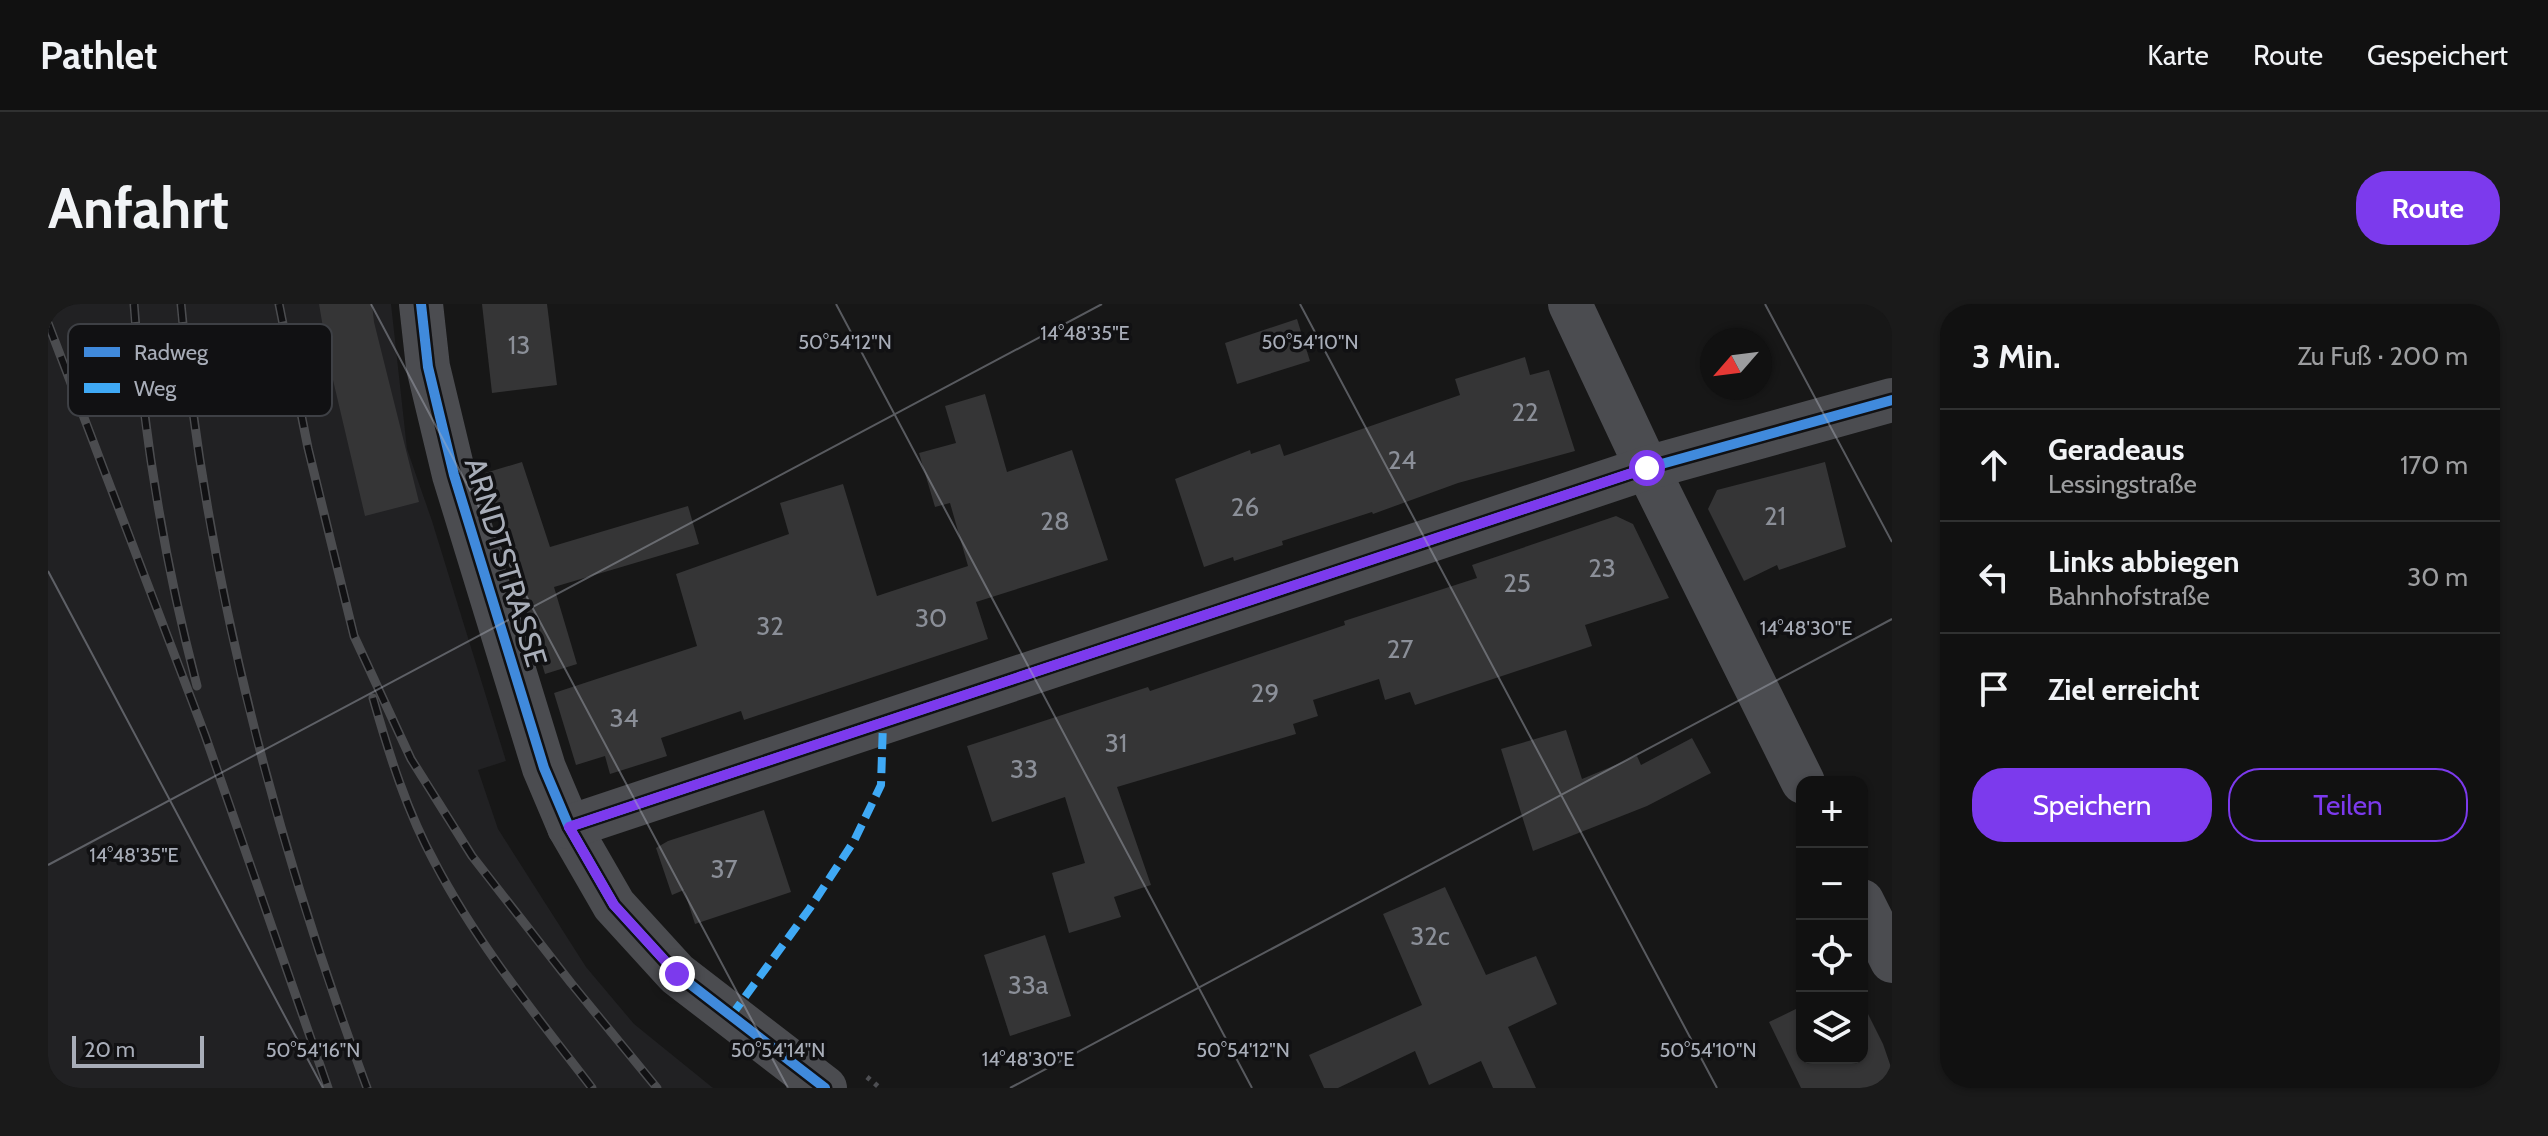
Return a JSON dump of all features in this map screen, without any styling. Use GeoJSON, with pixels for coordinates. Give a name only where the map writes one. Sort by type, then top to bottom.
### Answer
{"type":"FeatureCollection","features":[{"type":"Feature","properties":{"kind":"street","name":"ARNDTSTRASSE"},"geometry":{"type":"LineString","coordinates":[[421,304],[428,367],[454,475],[544,768],[569,827],[614,905],[677,974],[825,1088]]}},
{"type":"Feature","properties":{"kind":"street"},"geometry":{"type":"LineString","coordinates":[[1570,304],[1647,468],[1800,776]]}},
{"type":"Feature","properties":{"kind":"street"},"geometry":{"type":"LineString","coordinates":[[569,827],[1647,468],[1892,400]]}},
{"type":"Feature","properties":{"kind":"street"},"geometry":{"type":"LineString","coordinates":[[1868,913],[1892,961]]}},
{"type":"Feature","properties":{"kind":"shaded area"},"geometry":{"type":"Polygon","coordinates":[[[48,304],[391,304],[407,449],[506,761],[478,770],[498,829],[586,967],[634,1024],[713,1088],[48,1088],[48,304]]]}},
{"type":"Feature","properties":{"kind":"building"},"geometry":{"type":"Polygon","coordinates":[[[319,304],[372,304],[419,502],[365,516],[332,376],[332,324],[322,324],[319,304]]]}},
{"type":"Feature","properties":{"kind":"building"},"geometry":{"type":"Polygon","coordinates":[[[482,304],[547,304],[557,385],[492,393],[482,304]]]}},
{"type":"Feature","properties":{"kind":"building"},"geometry":{"type":"Polygon","coordinates":[[[1297,319],[1310,361],[1237,384],[1225,343],[1297,319]]]}},
{"type":"Feature","properties":{"kind":"building"},"geometry":{"type":"Polygon","coordinates":[[[1525,357],[1530,375],[1549,370],[1575,451],[1458,483],[1373,514],[1282,541],[1283,545],[1204,567],[1175,479],[1250,450],[1251,454],[1280,444],[1284,456],[1460,395],[1455,379],[1525,357]]]}},
{"type":"Feature","properties":{"kind":"building"},"geometry":{"type":"Polygon","coordinates":[[[985,394],[1007,472],[1072,450],[1108,560],[976,602],[988,639],[744,720],[741,711],[661,738],[667,756],[610,774],[605,756],[576,765],[554,693],[697,646],[676,574],[789,534],[780,503],[843,484],[877,596],[968,566],[950,503],[935,507],[919,453],[956,443],[945,406],[985,394]]]}},
{"type":"Feature","properties":{"kind":"building"},"geometry":{"type":"Polygon","coordinates":[[[522,462],[550,547],[688,506],[699,544],[554,587],[577,664],[545,674],[485,473],[522,462]]]}},
{"type":"Feature","properties":{"kind":"building"},"geometry":{"type":"Polygon","coordinates":[[[1825,462],[1846,547],[1779,570],[1777,565],[1744,581],[1708,509],[1717,490],[1825,462]]]}},
{"type":"Feature","properties":{"kind":"building"},"geometry":{"type":"Polygon","coordinates":[[[1616,516],[1633,524],[1669,598],[1585,625],[1592,646],[1415,705],[1410,692],[1385,700],[1379,679],[1313,700],[1318,716],[1293,724],[1296,734],[1117,787],[1151,885],[1114,897],[1121,917],[1069,933],[1052,873],[1085,863],[1065,797],[992,822],[967,746],[1148,687],[1150,691],[1345,625],[1344,621],[1477,578],[1472,565],[1616,516]]]}},
{"type":"Feature","properties":{"kind":"building"},"geometry":{"type":"Polygon","coordinates":[[[1566,730],[1582,779],[1637,756],[1641,765],[1692,738],[1711,773],[1647,806],[1533,851],[1501,749],[1566,730]]]}},
{"type":"Feature","properties":{"kind":"building"},"geometry":{"type":"Polygon","coordinates":[[[764,810],[791,892],[695,924],[684,890],[672,895],[656,848],[668,841],[764,810]]]}},
{"type":"Feature","properties":{"kind":"building"},"geometry":{"type":"Polygon","coordinates":[[[1445,887],[1486,975],[1536,956],[1557,1004],[1508,1027],[1536,1088],[1493,1088],[1481,1061],[1429,1085],[1415,1051],[1338,1088],[1324,1088],[1309,1055],[1422,1005],[1383,914],[1445,887]]]}},
{"type":"Feature","properties":{"kind":"building"},"geometry":{"type":"Polygon","coordinates":[[[1045,935],[1071,1016],[1010,1036],[984,955],[1045,935]]]}},
{"type":"Feature","properties":{"kind":"building"},"geometry":{"type":"Polygon","coordinates":[[[1796,1009],[1796,1064],[1868,1064],[1868,1014],[1892,1070],[1892,1088],[1801,1088],[1769,1022],[1796,1009]]]}},
{"type":"Feature","properties":{"kind":"railway"},"geometry":{"type":"LineString","coordinates":[[134,304],[136,324]]}},
{"type":"Feature","properties":{"kind":"railway"},"geometry":{"type":"LineString","coordinates":[[181,304],[183,324]]}},
{"type":"Feature","properties":{"kind":"railway"},"geometry":{"type":"LineString","coordinates":[[279,304],[283,324]]}},
{"type":"Feature","properties":{"kind":"railway"},"geometry":{"type":"LineString","coordinates":[[48,323],[68,375]]}},
{"type":"Feature","properties":{"kind":"railway"},"geometry":{"type":"LineString","coordinates":[[83,416],[205,735],[328,1088]]}},
{"type":"Feature","properties":{"kind":"railway"},"geometry":{"type":"LineString","coordinates":[[145,416],[174,591],[197,686]]}},
{"type":"Feature","properties":{"kind":"railway"},"geometry":{"type":"LineString","coordinates":[[194,416],[226,604],[273,800],[333,993],[367,1088]]}},
{"type":"Feature","properties":{"kind":"railway"},"geometry":{"type":"LineString","coordinates":[[302,416],[354,636],[411,759],[472,856],[657,1088]]}},
{"type":"Feature","properties":{"kind":"railway"},"geometry":{"type":"LineString","coordinates":[[373,698],[407,803],[452,893],[509,979],[592,1088]]}},
{"type":"Feature","properties":{"kind":"marked path"},"geometry":{"type":"LineString","coordinates":[[731,1016],[810,908],[854,841],[881,785],[883,722]]}},
{"type":"Feature","properties":{"kind":"cycle path"},"geometry":{"type":"LineString","coordinates":[[421,304],[428,367],[454,475],[544,768],[569,827],[614,905],[677,974],[825,1088]]}},
{"type":"Feature","properties":{"kind":"cycle path"},"geometry":{"type":"LineString","coordinates":[[569,827],[1647,468],[1892,400]]}},
{"type":"Feature","properties":{"kind":"route"},"geometry":{"type":"LineString","coordinates":[[677,974],[614,905],[569,827],[1647,468]]}}]}
